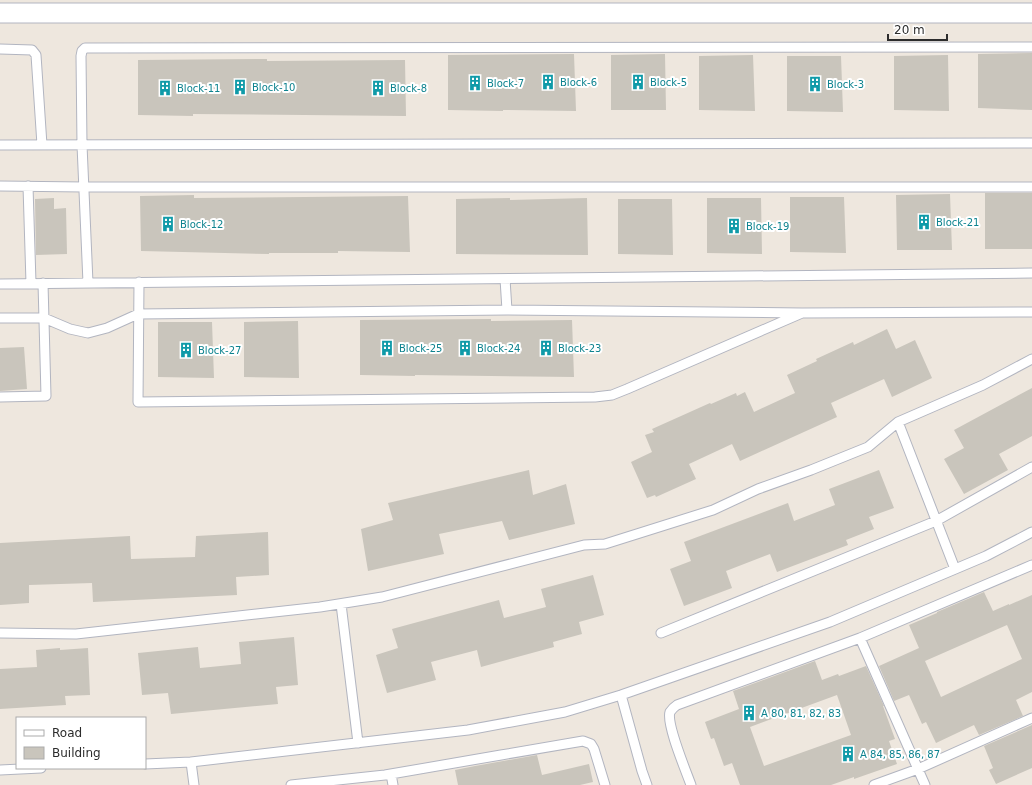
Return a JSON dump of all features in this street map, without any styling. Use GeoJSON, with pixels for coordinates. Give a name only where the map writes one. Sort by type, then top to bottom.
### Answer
{"type":"FeatureCollection","features":[{"type":"Feature","properties":{"kind":"street"},"geometry":{"type":"LineString","coordinates":[[0,13],[1032,13]]}},
{"type":"Feature","properties":{"kind":"lane"},"geometry":{"type":"LineString","coordinates":[[88,283],[82,145],[81,56],[82,51],[85,48],[1032,47]]}},
{"type":"Feature","properties":{"kind":"lane"},"geometry":{"type":"LineString","coordinates":[[0,49],[32,50],[36,55],[42,145]]}},
{"type":"Feature","properties":{"kind":"lane"},"geometry":{"type":"LineString","coordinates":[[0,144],[1032,143]]}},
{"type":"Feature","properties":{"kind":"lane"},"geometry":{"type":"LineString","coordinates":[[0,186],[1032,187]]}},
{"type":"Feature","properties":{"kind":"lane"},"geometry":{"type":"LineString","coordinates":[[28,186],[31,283]]}},
{"type":"Feature","properties":{"kind":"lane"},"geometry":{"type":"LineString","coordinates":[[0,284],[1032,274]]}},
{"type":"Feature","properties":{"kind":"lane"},"geometry":{"type":"LineString","coordinates":[[505,279],[507,310]]}},
{"type":"Feature","properties":{"kind":"lane"},"geometry":{"type":"LineString","coordinates":[[139,282],[138,402],[595,397],[612,395],[802,313]]}},
{"type":"Feature","properties":{"kind":"lane"},"geometry":{"type":"LineString","coordinates":[[0,397],[46,396],[42,283]]}},
{"type":"Feature","properties":{"kind":"lane"},"geometry":{"type":"LineString","coordinates":[[0,318],[44,318],[70,329],[88,333],[107,328],[138,314],[507,310],[802,313],[1032,312]]}},
{"type":"Feature","properties":{"kind":"lane"},"geometry":{"type":"LineString","coordinates":[[0,633],[76,634],[341,604],[382,597],[584,545],[605,544],[713,510],[758,489],[868,447],[898,422],[983,385],[1032,359]]}},
{"type":"Feature","properties":{"kind":"lane"},"geometry":{"type":"LineString","coordinates":[[898,422],[954,569]]}},
{"type":"Feature","properties":{"kind":"lane"},"geometry":{"type":"LineString","coordinates":[[661,633],[936,521],[1032,467]]}},
{"type":"Feature","properties":{"kind":"lane"},"geometry":{"type":"LineString","coordinates":[[146,764],[191,762],[476,729],[565,712],[621,696],[830,622],[986,556],[1032,532]]}},
{"type":"Feature","properties":{"kind":"lane"},"geometry":{"type":"LineString","coordinates":[[691,785],[671,729],[669,717],[671,710],[677,705],[860,638],[1032,565]]}},
{"type":"Feature","properties":{"kind":"lane"},"geometry":{"type":"LineString","coordinates":[[341,604],[358,743]]}},
{"type":"Feature","properties":{"kind":"lane"},"geometry":{"type":"LineString","coordinates":[[860,638],[925,785]]}},
{"type":"Feature","properties":{"kind":"lane"},"geometry":{"type":"LineString","coordinates":[[621,696],[647,785]]}},
{"type":"Feature","properties":{"kind":"lane"},"geometry":{"type":"LineString","coordinates":[[874,785],[918,769],[1032,718]]}},
{"type":"Feature","properties":{"kind":"lane"},"geometry":{"type":"LineString","coordinates":[[290,785],[391,774],[583,741],[591,744],[594,749],[605,785]]}},
{"type":"Feature","properties":{"kind":"lane"},"geometry":{"type":"LineString","coordinates":[[191,762],[194,785]]}},
{"type":"Feature","properties":{"kind":"lane"},"geometry":{"type":"LineString","coordinates":[[0,770],[20,769]]}},
{"type":"Feature","properties":{"kind":"lane"},"geometry":{"type":"LineString","coordinates":[[391,774],[393,785]]}},
{"type":"Feature","properties":{"kind":"building"},"geometry":{"type":"Polygon","coordinates":[[[1032,53],[1032,110],[978,108],[978,54],[1032,53]]]}},
{"type":"Feature","properties":{"kind":"building"},"geometry":{"type":"Polygon","coordinates":[[[574,54],[576,111],[448,110],[448,55],[574,54]]]}},
{"type":"Feature","properties":{"kind":"building","name":"Block-5"},"geometry":{"type":"Polygon","coordinates":[[[665,54],[666,110],[611,110],[611,55],[665,54]]]}},
{"type":"Feature","properties":{"kind":"building"},"geometry":{"type":"Polygon","coordinates":[[[753,55],[755,111],[699,110],[699,56],[753,55]]]}},
{"type":"Feature","properties":{"kind":"building"},"geometry":{"type":"Polygon","coordinates":[[[948,55],[949,111],[894,110],[894,56],[948,55]]]}},
{"type":"Feature","properties":{"kind":"building","name":"Block-3"},"geometry":{"type":"Polygon","coordinates":[[[787,56],[841,56],[843,112],[787,111],[787,56]]]}},
{"type":"Feature","properties":{"kind":"building"},"geometry":{"type":"Polygon","coordinates":[[[267,59],[267,61],[405,60],[406,116],[193,114],[193,116],[138,115],[138,60],[267,59]]]}},
{"type":"Feature","properties":{"kind":"building"},"geometry":{"type":"Polygon","coordinates":[[[985,193],[1032,193],[1032,249],[985,249],[985,193]]]}},
{"type":"Feature","properties":{"kind":"building","name":"Block-21"},"geometry":{"type":"Polygon","coordinates":[[[950,194],[952,250],[897,250],[896,195],[950,194]]]}},
{"type":"Feature","properties":{"kind":"building"},"geometry":{"type":"Polygon","coordinates":[[[194,195],[194,198],[408,196],[410,252],[338,251],[338,253],[269,254],[141,251],[140,196],[194,195]]]}},
{"type":"Feature","properties":{"kind":"building"},"geometry":{"type":"Polygon","coordinates":[[[790,197],[844,197],[846,253],[790,252],[790,197]]]}},
{"type":"Feature","properties":{"kind":"building"},"geometry":{"type":"Polygon","coordinates":[[[54,198],[54,209],[66,208],[67,254],[36,255],[35,199],[54,198]]]}},
{"type":"Feature","properties":{"kind":"building"},"geometry":{"type":"Polygon","coordinates":[[[510,198],[510,200],[587,198],[588,255],[456,254],[456,199],[510,198]]]}},
{"type":"Feature","properties":{"kind":"building","name":"Block-19"},"geometry":{"type":"Polygon","coordinates":[[[707,198],[761,198],[762,254],[707,253],[707,198]]]}},
{"type":"Feature","properties":{"kind":"building"},"geometry":{"type":"Polygon","coordinates":[[[618,199],[672,199],[673,255],[618,254],[618,199]]]}},
{"type":"Feature","properties":{"kind":"building"},"geometry":{"type":"Polygon","coordinates":[[[491,319],[491,321],[572,320],[574,377],[360,375],[360,320],[491,319]]]}},
{"type":"Feature","properties":{"kind":"building"},"geometry":{"type":"Polygon","coordinates":[[[298,321],[299,378],[244,377],[244,322],[298,321]]]}},
{"type":"Feature","properties":{"kind":"building","name":"Block-27"},"geometry":{"type":"Polygon","coordinates":[[[158,322],[212,322],[214,378],[158,377],[158,322]]]}},
{"type":"Feature","properties":{"kind":"building"},"geometry":{"type":"Polygon","coordinates":[[[887,329],[896,349],[915,340],[932,378],[892,397],[884,379],[831,403],[837,417],[740,461],[732,444],[689,464],[696,479],[656,497],[655,495],[647,498],[631,462],[652,452],[645,435],[654,432],[652,429],[736,393],[737,396],[745,392],[754,412],[795,393],[787,375],[817,361],[816,359],[853,342],[854,345],[887,329]]]}},
{"type":"Feature","properties":{"kind":"building"},"geometry":{"type":"Polygon","coordinates":[[[24,347],[27,389],[0,391],[0,348],[24,347]]]}},
{"type":"Feature","properties":{"kind":"building"},"geometry":{"type":"Polygon","coordinates":[[[1032,388],[1032,436],[999,454],[1008,470],[964,494],[944,459],[964,448],[954,430],[1032,388]]]}},
{"type":"Feature","properties":{"kind":"building"},"geometry":{"type":"Polygon","coordinates":[[[529,470],[533,495],[566,484],[575,524],[509,540],[502,521],[439,534],[444,554],[368,571],[361,529],[393,520],[388,503],[529,470]]]}},
{"type":"Feature","properties":{"kind":"building"},"geometry":{"type":"Polygon","coordinates":[[[879,470],[894,508],[869,517],[874,529],[846,540],[848,545],[777,572],[770,554],[726,571],[732,588],[684,606],[670,569],[691,561],[684,542],[788,503],[794,521],[835,505],[829,489],[879,470]]]}},
{"type":"Feature","properties":{"kind":"building"},"geometry":{"type":"Polygon","coordinates":[[[268,532],[269,575],[236,577],[237,595],[93,602],[92,583],[29,585],[29,603],[0,605],[0,543],[130,536],[131,559],[195,557],[196,536],[268,532]]]}},
{"type":"Feature","properties":{"kind":"building"},"geometry":{"type":"Polygon","coordinates":[[[593,575],[604,615],[579,622],[582,634],[553,642],[554,647],[481,667],[477,650],[431,662],[436,680],[387,693],[376,655],[398,648],[392,629],[499,600],[504,618],[546,607],[541,589],[593,575]]]}},
{"type":"Feature","properties":{"kind":"building"},"geometry":{"type":"Polygon","coordinates":[[[984,592],[993,611],[1032,595],[1032,692],[1016,700],[1023,716],[979,735],[974,725],[936,743],[926,722],[922,724],[909,695],[894,701],[879,666],[919,648],[909,625],[984,592]],[[1007,625],[925,661],[941,697],[1022,659],[1007,625]]]}},
{"type":"Feature","properties":{"kind":"building"},"geometry":{"type":"Polygon","coordinates":[[[294,637],[298,685],[276,687],[278,704],[171,714],[168,693],[142,695],[138,653],[198,647],[200,668],[241,664],[239,642],[294,637]]]}},
{"type":"Feature","properties":{"kind":"building"},"geometry":{"type":"Polygon","coordinates":[[[60,648],[60,650],[88,648],[90,695],[65,696],[66,705],[0,709],[0,669],[37,667],[36,650],[60,648]]]}},
{"type":"Feature","properties":{"kind":"building"},"geometry":{"type":"Polygon","coordinates":[[[815,661],[822,680],[838,674],[839,676],[866,666],[884,706],[895,739],[889,741],[897,764],[854,779],[854,777],[831,785],[740,785],[732,763],[724,766],[714,738],[711,739],[705,722],[739,709],[733,691],[815,661]],[[837,695],[750,727],[764,766],[851,735],[837,695]]]}},
{"type":"Feature","properties":{"kind":"building"},"geometry":{"type":"Polygon","coordinates":[[[1032,725],[1032,768],[996,784],[989,770],[993,768],[984,746],[1032,725]]]}},
{"type":"Feature","properties":{"kind":"building"},"geometry":{"type":"Polygon","coordinates":[[[537,755],[542,775],[589,764],[593,782],[580,785],[458,785],[455,770],[537,755]]]}},
{"type":"Feature","properties":{"kind":"place","name":"Block-6"},"geometry":{"type":"Point","coordinates":[548,82]}},
{"type":"Feature","properties":{"kind":"place","name":"Block-5"},"geometry":{"type":"Point","coordinates":[638,82]}},
{"type":"Feature","properties":{"kind":"place","name":"Block-7"},"geometry":{"type":"Point","coordinates":[475,83]}},
{"type":"Feature","properties":{"kind":"place","name":"Block-3"},"geometry":{"type":"Point","coordinates":[815,84]}},
{"type":"Feature","properties":{"kind":"place","name":"Block-10"},"geometry":{"type":"Point","coordinates":[240,87]}},
{"type":"Feature","properties":{"kind":"place","name":"Block-11"},"geometry":{"type":"Point","coordinates":[165,88]}},
{"type":"Feature","properties":{"kind":"place","name":"Block-8"},"geometry":{"type":"Point","coordinates":[378,88]}},
{"type":"Feature","properties":{"kind":"place","name":"Block-21"},"geometry":{"type":"Point","coordinates":[924,222]}},
{"type":"Feature","properties":{"kind":"place","name":"Block-12"},"geometry":{"type":"Point","coordinates":[168,224]}},
{"type":"Feature","properties":{"kind":"place","name":"Block-19"},"geometry":{"type":"Point","coordinates":[734,226]}},
{"type":"Feature","properties":{"kind":"place","name":"Block-25"},"geometry":{"type":"Point","coordinates":[387,348]}},
{"type":"Feature","properties":{"kind":"place","name":"Block-24"},"geometry":{"type":"Point","coordinates":[465,348]}},
{"type":"Feature","properties":{"kind":"place","name":"Block-23"},"geometry":{"type":"Point","coordinates":[546,348]}},
{"type":"Feature","properties":{"kind":"place","name":"Block-27"},"geometry":{"type":"Point","coordinates":[186,350]}},
{"type":"Feature","properties":{"kind":"place","name":"A 80, 81, 82, 83"},"geometry":{"type":"Point","coordinates":[749,713]}},
{"type":"Feature","properties":{"kind":"place","name":"A 84, 85, 86, 87"},"geometry":{"type":"Point","coordinates":[848,754]}}]}
